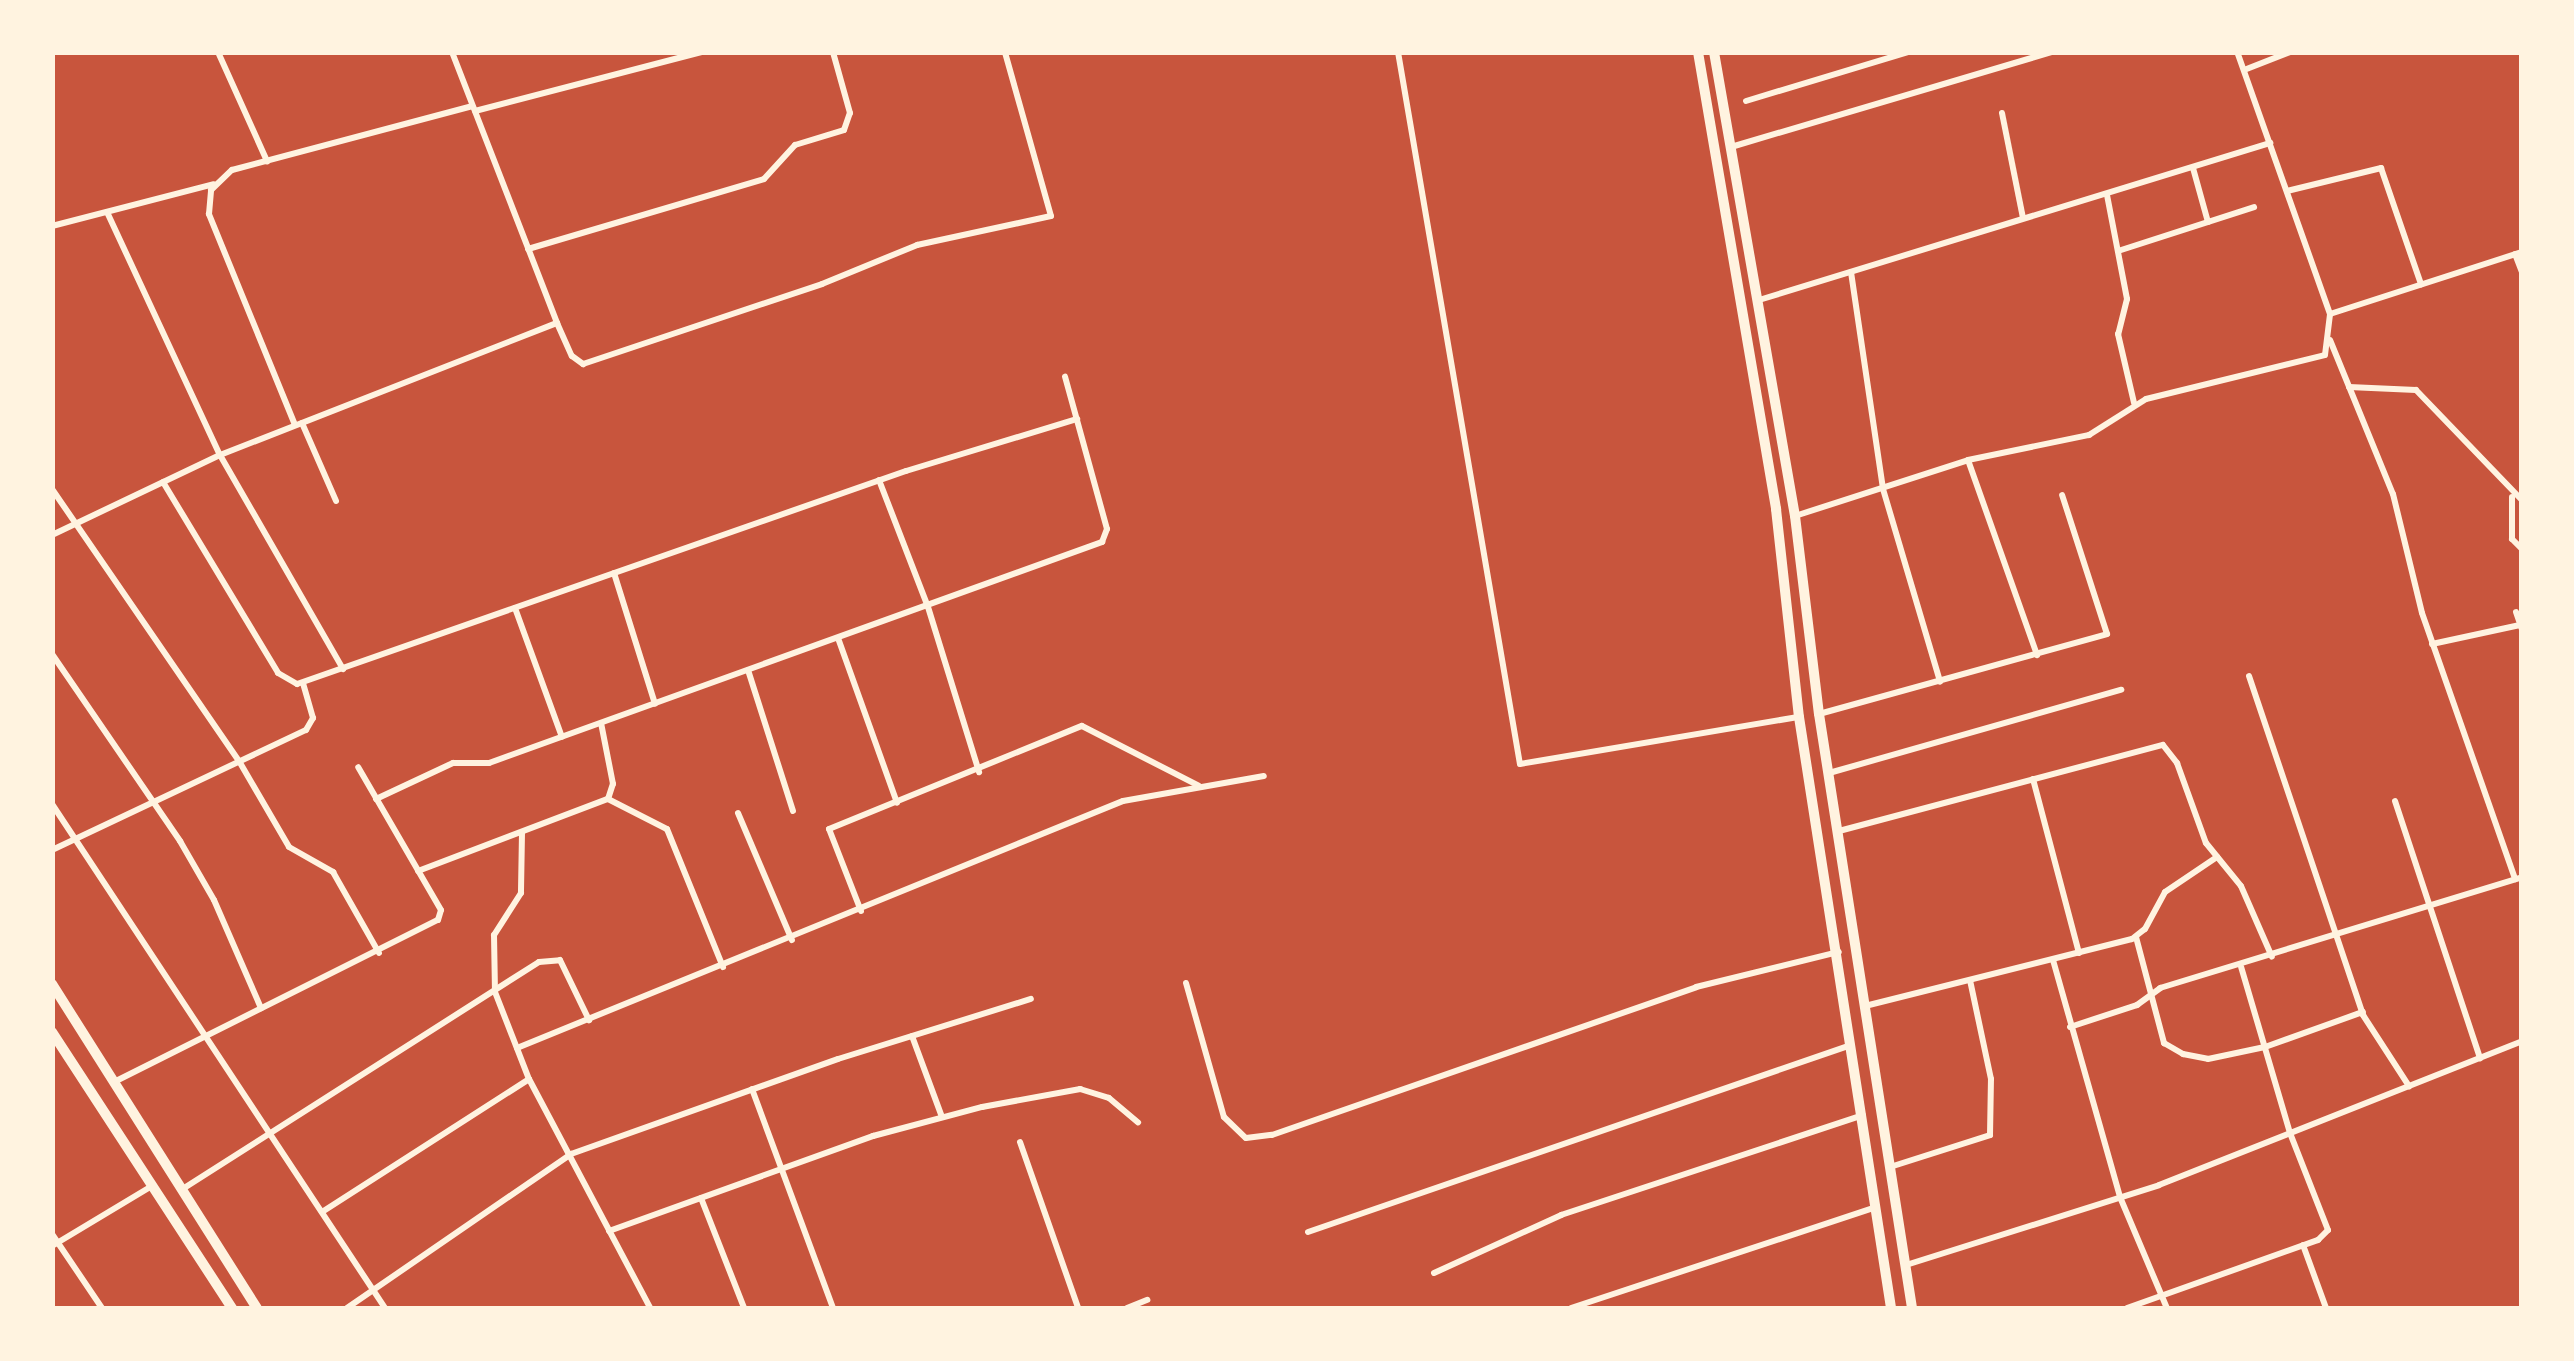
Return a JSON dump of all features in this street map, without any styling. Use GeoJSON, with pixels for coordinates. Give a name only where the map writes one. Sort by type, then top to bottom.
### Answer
{"type":"FeatureCollection","features":[{"type":"Feature","properties":{"kind":"highway"},"geometry":{"type":"LineString","coordinates":[[1698,52],[1776,509],[1798,717],[1839,952],[1892,1308]]}},
{"type":"Feature","properties":{"kind":"highway"},"geometry":{"type":"LineString","coordinates":[[1714,52],[1795,516],[1819,714],[1869,1005],[1912,1308]]}},
{"type":"Feature","properties":{"kind":"highway"},"geometry":{"type":"LineString","coordinates":[[52,984],[179,1191],[257,1308]]}},
{"type":"Feature","properties":{"kind":"highway"},"geometry":{"type":"LineString","coordinates":[[52,1032],[232,1308]]}},
{"type":"Feature","properties":{"kind":"street"},"geometry":{"type":"LineString","coordinates":[[218,52],[267,161]]}},
{"type":"Feature","properties":{"kind":"street"},"geometry":{"type":"LineString","coordinates":[[452,52],[557,323],[572,356],[589,363],[917,245],[1050,216],[1005,52]]}},
{"type":"Feature","properties":{"kind":"street"},"geometry":{"type":"LineString","coordinates":[[52,226],[215,183],[232,170],[701,52]]}},
{"type":"Feature","properties":{"kind":"street"},"geometry":{"type":"LineString","coordinates":[[528,249],[764,179],[794,145],[844,130],[850,113],[833,52]]}},
{"type":"Feature","properties":{"kind":"street"},"geometry":{"type":"LineString","coordinates":[[1398,52],[1520,764],[1798,717]]}},
{"type":"Feature","properties":{"kind":"street"},"geometry":{"type":"LineString","coordinates":[[1746,101],[1908,52]]}},
{"type":"Feature","properties":{"kind":"street"},"geometry":{"type":"LineString","coordinates":[[1728,148],[2051,52]]}},
{"type":"Feature","properties":{"kind":"street"},"geometry":{"type":"LineString","coordinates":[[1795,516],[1968,460],[2089,435],[2134,404],[2315,361],[2325,355],[2330,314],[2238,52]]}},
{"type":"Feature","properties":{"kind":"street"},"geometry":{"type":"LineString","coordinates":[[2244,70],[2290,52]]}},
{"type":"Feature","properties":{"kind":"street"},"geometry":{"type":"LineString","coordinates":[[2002,113],[2023,218]]}},
{"type":"Feature","properties":{"kind":"street"},"geometry":{"type":"LineString","coordinates":[[1759,300],[2270,143]]}},
{"type":"Feature","properties":{"kind":"street"},"geometry":{"type":"LineString","coordinates":[[2193,168],[2208,222]]}},
{"type":"Feature","properties":{"kind":"street"},"geometry":{"type":"LineString","coordinates":[[2287,191],[2381,168],[2420,284]]}},
{"type":"Feature","properties":{"kind":"street"},"geometry":{"type":"LineString","coordinates":[[215,183],[209,214],[336,501]]}},
{"type":"Feature","properties":{"kind":"street"},"geometry":{"type":"LineString","coordinates":[[2108,195],[2127,298],[2118,334],[2134,404]]}},
{"type":"Feature","properties":{"kind":"street"},"geometry":{"type":"LineString","coordinates":[[2118,250],[2254,207]]}},
{"type":"Feature","properties":{"kind":"street"},"geometry":{"type":"LineString","coordinates":[[107,212],[220,455],[343,669]]}},
{"type":"Feature","properties":{"kind":"street"},"geometry":{"type":"LineString","coordinates":[[2330,314],[2518,253],[2522,272]]}},
{"type":"Feature","properties":{"kind":"street"},"geometry":{"type":"LineString","coordinates":[[1851,272],[1883,489],[1940,682]]}},
{"type":"Feature","properties":{"kind":"street"},"geometry":{"type":"LineString","coordinates":[[52,535],[220,455],[557,323]]}},
{"type":"Feature","properties":{"kind":"street"},"geometry":{"type":"LineString","coordinates":[[2070,1027],[2137,1005],[2150,994],[2518,878],[2432,644],[2393,494],[2329,339]]}},
{"type":"Feature","properties":{"kind":"street"},"geometry":{"type":"LineString","coordinates":[[376,799],[452,763],[480,766],[928,607],[1106,538],[1065,376]]}},
{"type":"Feature","properties":{"kind":"street"},"geometry":{"type":"LineString","coordinates":[[2349,388],[2416,390],[2460,431],[2512,497],[2522,500]]}},
{"type":"Feature","properties":{"kind":"street"},"geometry":{"type":"LineString","coordinates":[[163,482],[278,673],[303,684],[879,480],[1077,419]]}},
{"type":"Feature","properties":{"kind":"street"},"geometry":{"type":"LineString","coordinates":[[1968,460],[2037,655]]}},
{"type":"Feature","properties":{"kind":"street"},"geometry":{"type":"LineString","coordinates":[[879,480],[928,607],[980,773]]}},
{"type":"Feature","properties":{"kind":"street"},"geometry":{"type":"LineString","coordinates":[[52,489],[239,761],[294,853],[333,872],[379,954]]}},
{"type":"Feature","properties":{"kind":"street"},"geometry":{"type":"LineString","coordinates":[[1819,714],[2037,655],[2109,630],[2062,495]]}},
{"type":"Feature","properties":{"kind":"street"},"geometry":{"type":"LineString","coordinates":[[2512,497],[2512,539],[2522,549]]}},
{"type":"Feature","properties":{"kind":"street"},"geometry":{"type":"LineString","coordinates":[[614,573],[655,704]]}},
{"type":"Feature","properties":{"kind":"street"},"geometry":{"type":"LineString","coordinates":[[515,608],[562,737]]}},
{"type":"Feature","properties":{"kind":"street"},"geometry":{"type":"LineString","coordinates":[[2432,644],[2521,627],[2516,612]]}},
{"type":"Feature","properties":{"kind":"street"},"geometry":{"type":"LineString","coordinates":[[838,638],[897,804]]}},
{"type":"Feature","properties":{"kind":"street"},"geometry":{"type":"LineString","coordinates":[[52,654],[154,802],[214,900],[261,1008]]}},
{"type":"Feature","properties":{"kind":"street"},"geometry":{"type":"LineString","coordinates":[[748,670],[793,811]]}},
{"type":"Feature","properties":{"kind":"street"},"geometry":{"type":"LineString","coordinates":[[2250,676],[2342,935],[2363,1012],[2409,1086]]}},
{"type":"Feature","properties":{"kind":"street"},"geometry":{"type":"LineString","coordinates":[[52,850],[311,726],[303,684]]}},
{"type":"Feature","properties":{"kind":"street"},"geometry":{"type":"LineString","coordinates":[[1828,774],[2121,690]]}},
{"type":"Feature","properties":{"kind":"street"},"geometry":{"type":"LineString","coordinates":[[601,723],[612,784],[608,799]]}},
{"type":"Feature","properties":{"kind":"street"},"geometry":{"type":"LineString","coordinates":[[861,911],[828,828],[980,773],[1082,726],[1200,787]]}},
{"type":"Feature","properties":{"kind":"street"},"geometry":{"type":"LineString","coordinates":[[1840,831],[2163,744],[2217,856],[2255,912],[2272,956]]}},
{"type":"Feature","properties":{"kind":"street"},"geometry":{"type":"LineString","coordinates":[[114,1082],[379,954],[440,917],[418,870],[358,767]]}},
{"type":"Feature","properties":{"kind":"street"},"geometry":{"type":"LineString","coordinates":[[517,1048],[792,940],[1123,801],[1264,776]]}},
{"type":"Feature","properties":{"kind":"street"},"geometry":{"type":"LineString","coordinates":[[2033,779],[2079,953]]}},
{"type":"Feature","properties":{"kind":"street"},"geometry":{"type":"LineString","coordinates":[[418,870],[608,799],[667,829],[723,967]]}},
{"type":"Feature","properties":{"kind":"street"},"geometry":{"type":"LineString","coordinates":[[2394,801],[2480,1058]]}},
{"type":"Feature","properties":{"kind":"street"},"geometry":{"type":"LineString","coordinates":[[52,804],[386,1308]]}},
{"type":"Feature","properties":{"kind":"street"},"geometry":{"type":"LineString","coordinates":[[738,814],[792,940]]}},
{"type":"Feature","properties":{"kind":"street"},"geometry":{"type":"LineString","coordinates":[[522,833],[524,884],[494,935],[494,986],[528,1079],[572,1154],[650,1308]]}},
{"type":"Feature","properties":{"kind":"street"},"geometry":{"type":"LineString","coordinates":[[1869,1005],[2136,937],[2165,892],[2217,856]]}},
{"type":"Feature","properties":{"kind":"street"},"geometry":{"type":"LineString","coordinates":[[2136,937],[2169,1049],[2208,1059],[2265,1047],[2363,1012]]}},
{"type":"Feature","properties":{"kind":"street"},"geometry":{"type":"LineString","coordinates":[[1186,982],[1224,1117],[1246,1138],[1272,1134],[1696,986],[1839,952]]}},
{"type":"Feature","properties":{"kind":"street"},"geometry":{"type":"LineString","coordinates":[[179,1191],[494,986],[558,958],[588,1020]]}},
{"type":"Feature","properties":{"kind":"street"},"geometry":{"type":"LineString","coordinates":[[2053,960],[2120,1197],[2168,1308]]}},
{"type":"Feature","properties":{"kind":"street"},"geometry":{"type":"LineString","coordinates":[[2127,1308],[2164,1298],[2323,1238],[2328,1225],[2290,1133],[2241,967]]}},
{"type":"Feature","properties":{"kind":"street"},"geometry":{"type":"LineString","coordinates":[[1890,1167],[1990,1135],[1992,1080],[1970,980]]}},
{"type":"Feature","properties":{"kind":"street"},"geometry":{"type":"LineString","coordinates":[[347,1308],[572,1154],[752,1089],[1031,999]]}},
{"type":"Feature","properties":{"kind":"street"},"geometry":{"type":"LineString","coordinates":[[912,1036],[942,1117]]}},
{"type":"Feature","properties":{"kind":"street"},"geometry":{"type":"LineString","coordinates":[[1906,1266],[2120,1197],[2522,1042]]}},
{"type":"Feature","properties":{"kind":"street"},"geometry":{"type":"LineString","coordinates":[[1308,1232],[1852,1045]]}},
{"type":"Feature","properties":{"kind":"street"},"geometry":{"type":"LineString","coordinates":[[322,1212],[528,1079]]}},
{"type":"Feature","properties":{"kind":"street"},"geometry":{"type":"LineString","coordinates":[[752,1089],[833,1308]]}},
{"type":"Feature","properties":{"kind":"street"},"geometry":{"type":"LineString","coordinates":[[609,1230],[942,1117],[1080,1089],[1109,1098],[1138,1122]]}},
{"type":"Feature","properties":{"kind":"street"},"geometry":{"type":"LineString","coordinates":[[1434,1273],[1561,1216],[1864,1116]]}},
{"type":"Feature","properties":{"kind":"street"},"geometry":{"type":"LineString","coordinates":[[1020,1142],[1078,1308]]}},
{"type":"Feature","properties":{"kind":"street"},"geometry":{"type":"LineString","coordinates":[[55,1244],[152,1186]]}},
{"type":"Feature","properties":{"kind":"street"},"geometry":{"type":"LineString","coordinates":[[701,1198],[744,1308]]}},
{"type":"Feature","properties":{"kind":"street"},"geometry":{"type":"LineString","coordinates":[[1571,1308],[1878,1207]]}},
{"type":"Feature","properties":{"kind":"street"},"geometry":{"type":"LineString","coordinates":[[52,1234],[55,1244],[102,1308]]}},
{"type":"Feature","properties":{"kind":"street"},"geometry":{"type":"LineString","coordinates":[[2304,1245],[2326,1308]]}},
{"type":"Feature","properties":{"kind":"street"},"geometry":{"type":"LineString","coordinates":[[1127,1308],[1147,1300]]}}]}
